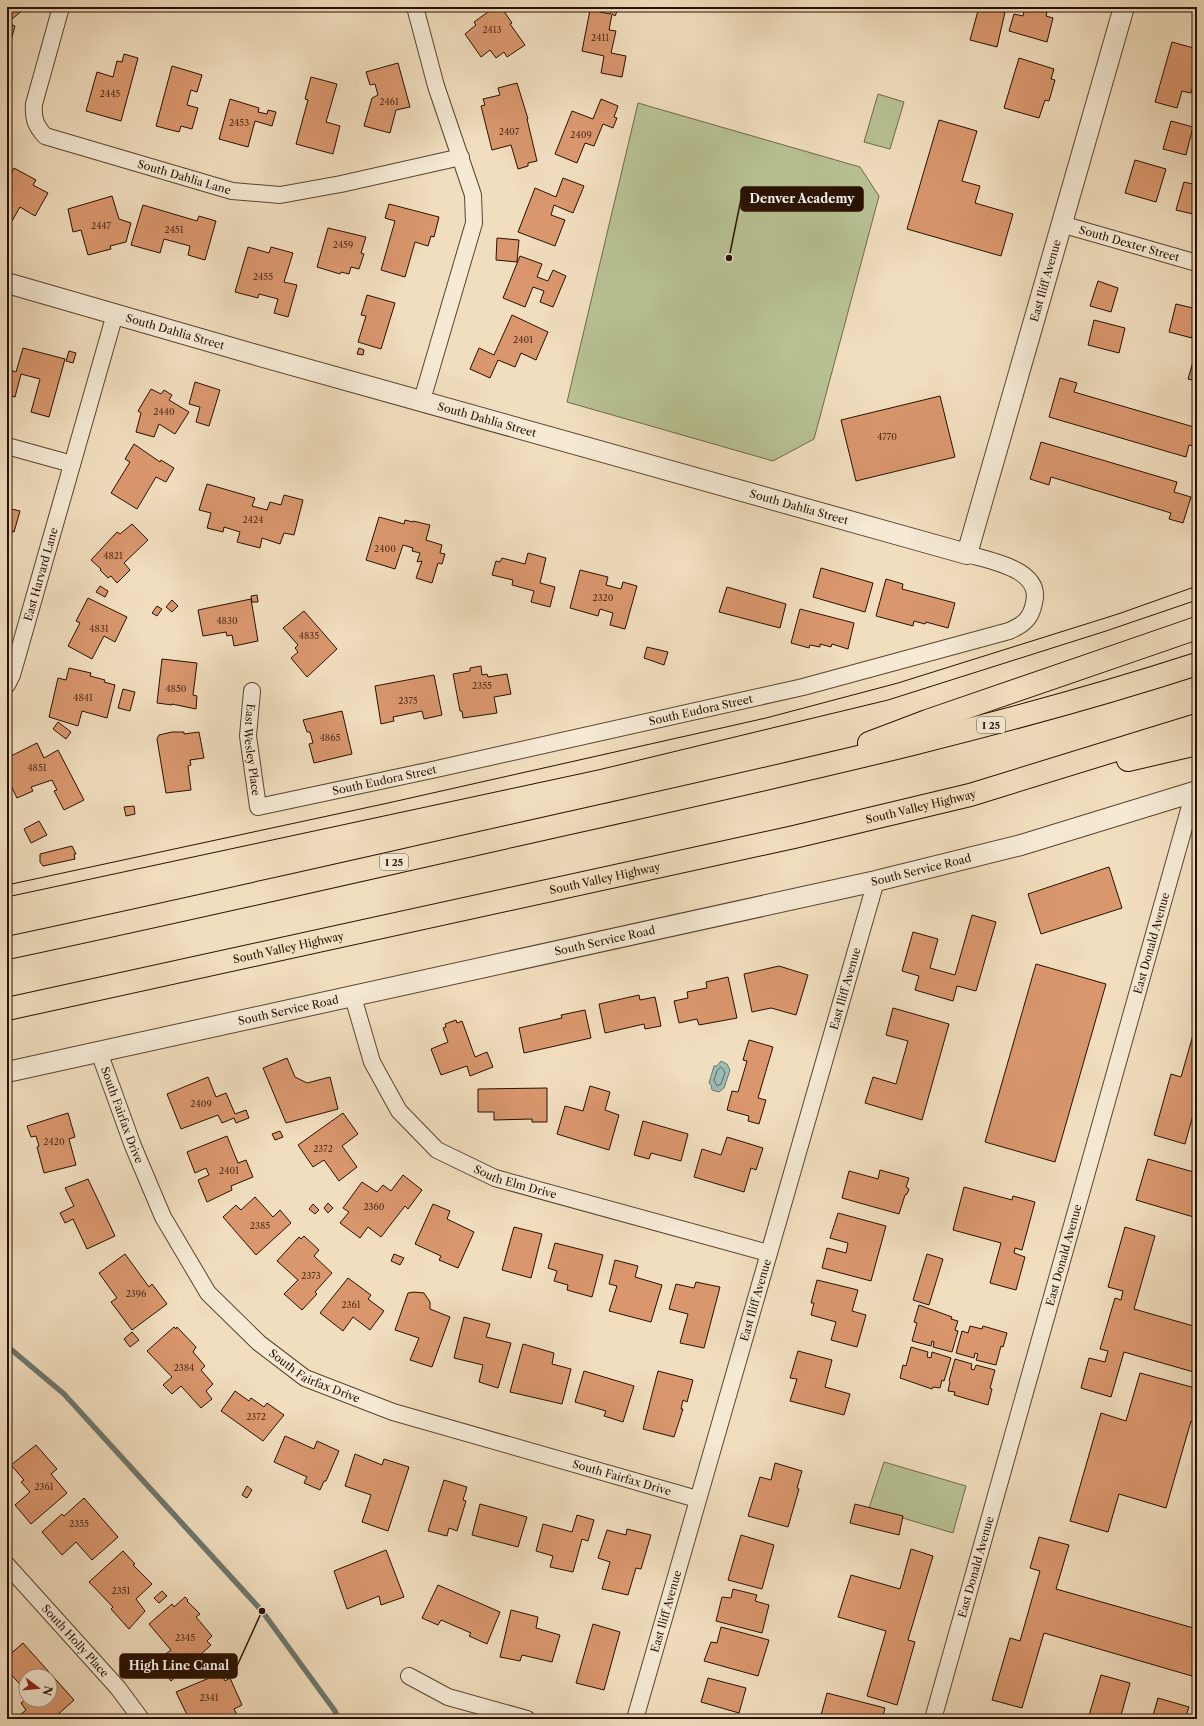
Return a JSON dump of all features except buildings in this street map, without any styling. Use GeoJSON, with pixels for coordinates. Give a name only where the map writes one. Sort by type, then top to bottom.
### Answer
{"type":"FeatureCollection","features":[{"type":"Feature","properties":{"kind":"highway"},"geometry":{"type":"LineString","coordinates":[[782,776],[927,721],[1197,628]]}},
{"type":"Feature","properties":{"kind":"highway","name":"I 25"},"geometry":{"type":"LineString","coordinates":[[7,948],[782,776],[975,729],[1076,702],[1197,664]]}},
{"type":"Feature","properties":{"kind":"highway","name":"South Valley Highway"},"geometry":{"type":"LineString","coordinates":[[7,1010],[787,839],[970,794],[1197,725]]}},
{"type":"Feature","properties":{"kind":"highway"},"geometry":{"type":"LineString","coordinates":[[970,794],[1197,744]]}},
{"type":"Feature","properties":{"kind":"street","name":"South Dahlia Lane"},"geometry":{"type":"LineString","coordinates":[[61,7],[34,104],[33,119],[45,136],[232,191],[280,195],[341,184],[461,157]]}},
{"type":"Feature","properties":{"kind":"street"},"geometry":{"type":"LineString","coordinates":[[415,7],[436,86],[473,195],[475,210],[474,223],[422,400]]}},
{"type":"Feature","properties":{"kind":"street","name":"East Iliff Avenue"},"geometry":{"type":"LineString","coordinates":[[967,554],[1124,7]]}},
{"type":"Feature","properties":{"kind":"street","name":"South Dexter Street"},"geometry":{"type":"LineString","coordinates":[[1061,224],[1197,263]]}},
{"type":"Feature","properties":{"kind":"street","name":"South Dahlia Street"},"geometry":{"type":"LineString","coordinates":[[7,283],[967,554]]}},
{"type":"Feature","properties":{"kind":"street","name":"East Harvard Lane"},"geometry":{"type":"LineString","coordinates":[[7,685],[12,675],[115,314]]}},
{"type":"Feature","properties":{"kind":"street"},"geometry":{"type":"LineString","coordinates":[[7,446],[72,464]]}},
{"type":"Feature","properties":{"kind":"street","name":"South Eudora Street"},"geometry":{"type":"LineString","coordinates":[[258,808],[440,769],[803,686],[1009,631],[1023,625],[1032,614],[1035,600],[1034,586],[1026,575],[1006,565],[967,554]]}},
{"type":"Feature","properties":{"kind":"street","name":"East Wesley Place"},"geometry":{"type":"LineString","coordinates":[[252,691],[248,736],[258,808]]}},
{"type":"Feature","properties":{"kind":"street","name":"South Service Road"},"geometry":{"type":"LineString","coordinates":[[7,1072],[876,881],[1021,845],[1196,792]]}},
{"type":"Feature","properties":{"kind":"street","name":"East Donald Avenue"},"geometry":{"type":"LineString","coordinates":[[933,1719],[1196,792]]}},
{"type":"Feature","properties":{"kind":"street","name":"East Iliff Avenue"},"geometry":{"type":"LineString","coordinates":[[634,1719],[876,881]]}},
{"type":"Feature","properties":{"kind":"street","name":"South Elm Drive"},"geometry":{"type":"LineString","coordinates":[[353,997],[372,1062],[399,1111],[437,1150],[494,1178],[768,1253]]}},
{"type":"Feature","properties":{"kind":"street","name":"South Fairfax Drive"},"geometry":{"type":"LineString","coordinates":[[99,1052],[133,1146],[163,1217],[208,1293],[259,1343],[305,1378],[393,1412],[697,1499]]}},
{"type":"Feature","properties":{"kind":"street","name":"South Holly Place"},"geometry":{"type":"LineString","coordinates":[[7,1565],[118,1688],[141,1719]]}},
{"type":"Feature","properties":{"kind":"street"},"geometry":{"type":"LineString","coordinates":[[409,1676],[448,1697],[527,1719]]}},
{"type":"Feature","properties":{"kind":"green space"},"geometry":{"type":"Polygon","coordinates":[[[878,94],[904,102],[890,149],[864,142],[878,94]]]}},
{"type":"Feature","properties":{"kind":"green space"},"geometry":{"type":"Polygon","coordinates":[[[638,103],[860,167],[879,196],[814,439],[773,461],[567,402],[638,103]]]}},
{"type":"Feature","properties":{"kind":"green space"},"geometry":{"type":"Polygon","coordinates":[[[884,1462],[966,1486],[953,1533],[869,1508],[884,1462]]]}},
{"type":"Feature","properties":{"kind":"water"},"geometry":{"type":"Polygon","coordinates":[[[721,1061],[727,1064],[730,1070],[724,1088],[719,1092],[712,1090],[709,1083],[714,1066],[717,1066],[721,1061]]]}},
{"type":"Feature","properties":{"kind":"waterway"},"geometry":{"type":"LineString","coordinates":[[7,1346],[64,1394],[262,1611],[335,1711],[338,1719]]}},
{"type":"Feature","properties":{"kind":"tram line"},"geometry":{"type":"LineString","coordinates":[[7,885],[388,803],[766,718],[898,683],[1118,614],[1197,586]]}},
{"type":"Feature","properties":{"kind":"tram line"},"geometry":{"type":"LineString","coordinates":[[7,897],[598,770],[888,700],[1106,631],[1197,600]]}},
{"type":"Feature","properties":{"kind":"place","name":"Denver Academy"},"geometry":{"type":"Point","coordinates":[729,258]}},
{"type":"Feature","properties":{"kind":"place","name":"High Line Canal"},"geometry":{"type":"Point","coordinates":[262,1611]}}]}
